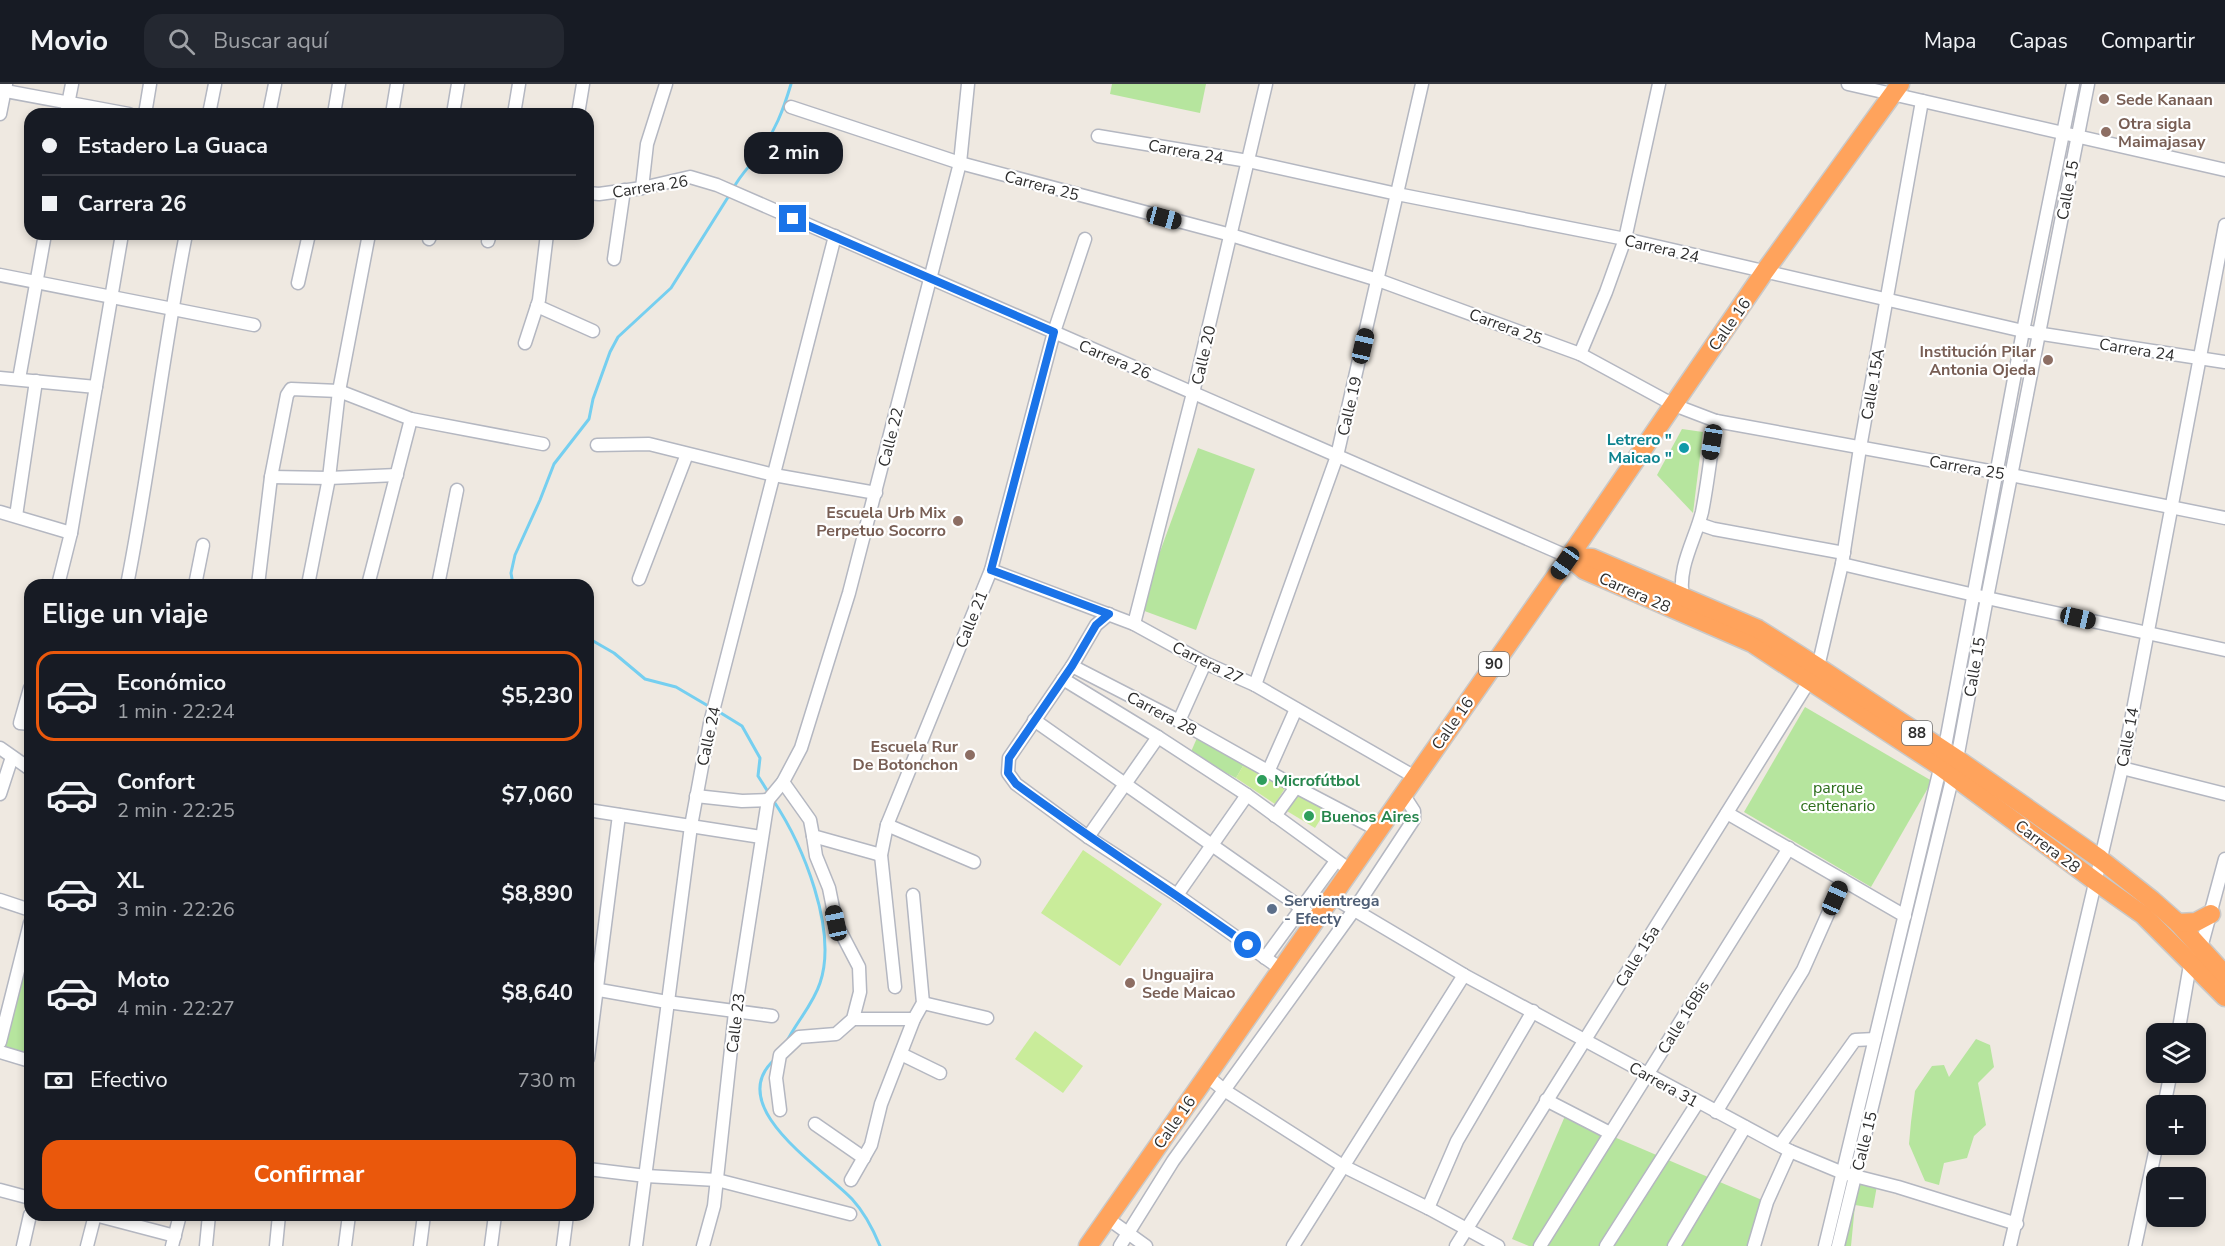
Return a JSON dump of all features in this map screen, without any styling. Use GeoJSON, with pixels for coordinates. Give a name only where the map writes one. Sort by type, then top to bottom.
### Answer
{"type":"FeatureCollection","features":[{"type":"Feature","properties":{"kind":"highway","name":"Calle 16"},"geometry":{"type":"LineString","coordinates":[[1088,1246],[1281,969],[1309,914],[1331,896],[1343,866],[1378,830],[1766,271],[1897,89]]}},
{"type":"Feature","properties":{"kind":"highway","name":"Carrera 28"},"geometry":{"type":"LineString","coordinates":[[1569,557],[1592,558],[1758,628],[1814,673],[1949,763],[2100,859],[2178,923],[2225,975]]}},
{"type":"Feature","properties":{"kind":"highway","name":"Carrera 28"},"geometry":{"type":"LineString","coordinates":[[1569,557],[1584,570],[1752,643],[1814,673]]}},
{"type":"Feature","properties":{"kind":"highway","name":"Carrera 28"},"geometry":{"type":"LineString","coordinates":[[1949,763],[2095,881],[2143,915],[2225,997]]}},
{"type":"Feature","properties":{"kind":"highway"},"geometry":{"type":"LineString","coordinates":[[2178,923],[2196,922],[2211,914]]}},
{"type":"Feature","properties":{"kind":"street"},"geometry":{"type":"LineString","coordinates":[[0,114],[3,88],[67,108],[72,84]]}},
{"type":"Feature","properties":{"kind":"street"},"geometry":{"type":"LineString","coordinates":[[145,108],[150,84]]}},
{"type":"Feature","properties":{"kind":"street"},"geometry":{"type":"LineString","coordinates":[[210,108],[215,84]]}},
{"type":"Feature","properties":{"kind":"street"},"geometry":{"type":"LineString","coordinates":[[270,108],[275,84]]}},
{"type":"Feature","properties":{"kind":"street"},"geometry":{"type":"LineString","coordinates":[[335,108],[339,84]]}},
{"type":"Feature","properties":{"kind":"street"},"geometry":{"type":"LineString","coordinates":[[393,108],[398,84]]}},
{"type":"Feature","properties":{"kind":"street"},"geometry":{"type":"LineString","coordinates":[[454,108],[458,84]]}},
{"type":"Feature","properties":{"kind":"street"},"geometry":{"type":"LineString","coordinates":[[515,108],[519,84]]}},
{"type":"Feature","properties":{"kind":"street"},"geometry":{"type":"LineString","coordinates":[[579,108],[583,84]]}},
{"type":"Feature","properties":{"kind":"street"},"geometry":{"type":"LineString","coordinates":[[642,188],[647,144],[666,84]]}},
{"type":"Feature","properties":{"kind":"street","name":"Calle 22"},"geometry":{"type":"LineString","coordinates":[[768,800],[783,782],[801,748],[849,593],[960,163],[968,84]]}},
{"type":"Feature","properties":{"kind":"street","name":"Calle 20"},"geometry":{"type":"LineString","coordinates":[[1134,624],[1194,393],[1266,84]]}},
{"type":"Feature","properties":{"kind":"street","name":"Calle 19"},"geometry":{"type":"LineString","coordinates":[[1255,685],[1337,456],[1422,84]]}},
{"type":"Feature","properties":{"kind":"street"},"geometry":{"type":"LineString","coordinates":[[1580,354],[1626,239],[1659,84]]}},
{"type":"Feature","properties":{"kind":"street"},"geometry":{"type":"LineString","coordinates":[[1848,84],[1897,89],[1922,101],[2225,170]]}},
{"type":"Feature","properties":{"kind":"street","name":"Calle 15"},"geometry":{"type":"LineString","coordinates":[[1838,1246],[1875,1039],[1905,916],[1949,763],[1973,595],[2073,84]]}},
{"type":"Feature","properties":{"kind":"street","name":"Calle 15"},"geometry":{"type":"LineString","coordinates":[[1825,1246],[1849,1175],[1987,598],[2088,84]]}},
{"type":"Feature","properties":{"kind":"street","name":"Calle 15A"},"geometry":{"type":"LineString","coordinates":[[1814,673],[1843,559],[1860,448],[1922,101]]}},
{"type":"Feature","properties":{"kind":"street","name":"Carrera 25"},"geometry":{"type":"LineString","coordinates":[[791,107],[960,163],[1231,236],[1378,280],[1580,354],[1674,405],[1716,421],[1997,472],[2225,518]]}},
{"type":"Feature","properties":{"kind":"street","name":"Carrera 24"},"geometry":{"type":"LineString","coordinates":[[1098,136],[1248,161],[1397,194],[1626,239],[2023,331],[2225,362]]}},
{"type":"Feature","properties":{"kind":"street","name":"Carrera 26"},"geometry":{"type":"LineString","coordinates":[[594,194],[642,188],[690,177],[717,185],[1569,557]]}},
{"type":"Feature","properties":{"kind":"street"},"geometry":{"type":"LineString","coordinates":[[614,259],[624,190]]}},
{"type":"Feature","properties":{"kind":"street","name":"Calle 14"},"geometry":{"type":"LineString","coordinates":[[2010,1246],[2122,768],[2225,225]]}},
{"type":"Feature","properties":{"kind":"street","name":"Calle 24"},"geometry":{"type":"LineString","coordinates":[[636,1246],[690,826],[710,723],[835,236]]}},
{"type":"Feature","properties":{"kind":"street","name":"Calle 21"},"geometry":{"type":"LineString","coordinates":[[895,987],[881,855],[887,825],[991,570],[1054,332],[1085,239]]}},
{"type":"Feature","properties":{"kind":"street"},"geometry":{"type":"LineString","coordinates":[[19,379],[44,240]]}},
{"type":"Feature","properties":{"kind":"street"},"geometry":{"type":"LineString","coordinates":[[60,579],[71,534],[121,240]]}},
{"type":"Feature","properties":{"kind":"street"},"geometry":{"type":"LineString","coordinates":[[128,579],[139,524],[171,309],[185,240]]}},
{"type":"Feature","properties":{"kind":"street"},"geometry":{"type":"LineString","coordinates":[[298,283],[308,240]]}},
{"type":"Feature","properties":{"kind":"street"},"geometry":{"type":"LineString","coordinates":[[309,579],[329,478],[339,391],[368,240]]}},
{"type":"Feature","properties":{"kind":"street"},"geometry":{"type":"LineString","coordinates":[[525,343],[537,306],[546,240]]}},
{"type":"Feature","properties":{"kind":"street"},"geometry":{"type":"LineString","coordinates":[[0,274],[255,325]]}},
{"type":"Feature","properties":{"kind":"street"},"geometry":{"type":"LineString","coordinates":[[537,306],[593,330]]}},
{"type":"Feature","properties":{"kind":"street"},"geometry":{"type":"LineString","coordinates":[[0,378],[96,387]]}},
{"type":"Feature","properties":{"kind":"street"},"geometry":{"type":"LineString","coordinates":[[16,516],[36,381]]}},
{"type":"Feature","properties":{"kind":"street"},"geometry":{"type":"LineString","coordinates":[[259,579],[270,477],[287,395],[291,389],[339,391],[411,419],[543,444]]}},
{"type":"Feature","properties":{"kind":"street"},"geometry":{"type":"LineString","coordinates":[[370,579],[411,419]]}},
{"type":"Feature","properties":{"kind":"street"},"geometry":{"type":"LineString","coordinates":[[1683,597],[1680,585],[1699,524],[1716,421]]}},
{"type":"Feature","properties":{"kind":"street"},"geometry":{"type":"LineString","coordinates":[[597,445],[649,444],[774,475],[876,493]]}},
{"type":"Feature","properties":{"kind":"street"},"geometry":{"type":"LineString","coordinates":[[639,579],[687,454]]}},
{"type":"Feature","properties":{"kind":"street"},"geometry":{"type":"LineString","coordinates":[[270,477],[329,478],[397,475]]}},
{"type":"Feature","properties":{"kind":"street"},"geometry":{"type":"LineString","coordinates":[[439,579],[457,490]]}},
{"type":"Feature","properties":{"kind":"street"},"geometry":{"type":"LineString","coordinates":[[0,512],[71,534]]}},
{"type":"Feature","properties":{"kind":"street"},"geometry":{"type":"LineString","coordinates":[[1699,524],[1843,559],[1973,595],[2225,650]]}},
{"type":"Feature","properties":{"kind":"street"},"geometry":{"type":"LineString","coordinates":[[196,579],[203,545]]}},
{"type":"Feature","properties":{"kind":"street","name":"Carrera 27"},"geometry":{"type":"LineString","coordinates":[[991,570],[1134,624],[1205,663],[1255,685],[1415,777]]}},
{"type":"Feature","properties":{"kind":"street"},"geometry":{"type":"LineString","coordinates":[[1109,614],[1096,625],[1072,666],[1009,758],[1008,773],[1016,784],[1088,837],[1281,969]]}},
{"type":"Feature","properties":{"kind":"street"},"geometry":{"type":"LineString","coordinates":[[1179,721],[1205,663]]}},
{"type":"Feature","properties":{"kind":"street","name":"Carrera 28"},"geometry":{"type":"LineString","coordinates":[[1072,666],[1179,721],[1268,772],[1378,830]]}},
{"type":"Feature","properties":{"kind":"street","name":"Calle 15a"},"geometry":{"type":"LineString","coordinates":[[1456,1246],[1814,673]]}},
{"type":"Feature","properties":{"kind":"street","name":"Carrera 28"},"geometry":{"type":"LineString","coordinates":[[1063,679],[1247,795],[1343,866]]}},
{"type":"Feature","properties":{"kind":"street"},"geometry":{"type":"LineString","coordinates":[[1268,772],[1296,709]]}},
{"type":"Feature","properties":{"kind":"street"},"geometry":{"type":"LineString","coordinates":[[1034,720],[1309,914]]}},
{"type":"Feature","properties":{"kind":"street"},"geometry":{"type":"LineString","coordinates":[[1088,837],[1158,737]]}},
{"type":"Feature","properties":{"kind":"street"},"geometry":{"type":"LineString","coordinates":[[0,748],[24,766]]}},
{"type":"Feature","properties":{"kind":"street"},"geometry":{"type":"LineString","coordinates":[[0,794],[12,757]]}},
{"type":"Feature","properties":{"kind":"street"},"geometry":{"type":"LineString","coordinates":[[2122,768],[2225,794]]}},
{"type":"Feature","properties":{"kind":"street"},"geometry":{"type":"LineString","coordinates":[[780,1110],[776,1078],[780,1055],[799,1037],[836,1034],[853,1019],[860,992],[859,967],[836,923],[829,888],[816,856],[810,820],[783,782]]}},
{"type":"Feature","properties":{"kind":"street"},"geometry":{"type":"LineString","coordinates":[[1275,816],[1296,787]]}},
{"type":"Feature","properties":{"kind":"street"},"geometry":{"type":"LineString","coordinates":[[1120,1246],[1173,1161],[1354,910],[1414,819],[1414,811],[1403,794]]}},
{"type":"Feature","properties":{"kind":"street"},"geometry":{"type":"LineString","coordinates":[[1177,896],[1247,795]]}},
{"type":"Feature","properties":{"kind":"street"},"geometry":{"type":"LineString","coordinates":[[696,796],[742,801],[768,800]]}},
{"type":"Feature","properties":{"kind":"street","name":"Calle 23"},"geometry":{"type":"LineString","coordinates":[[703,1246],[714,1206],[735,1012],[768,800]]}},
{"type":"Feature","properties":{"kind":"street"},"geometry":{"type":"LineString","coordinates":[[594,811],[761,837]]}},
{"type":"Feature","properties":{"kind":"street"},"geometry":{"type":"LineString","coordinates":[[1727,813],[1905,916]]}},
{"type":"Feature","properties":{"kind":"street"},"geometry":{"type":"LineString","coordinates":[[594,975],[619,815]]}},
{"type":"Feature","properties":{"kind":"street"},"geometry":{"type":"LineString","coordinates":[[887,825],[974,862]]}},
{"type":"Feature","properties":{"kind":"street"},"geometry":{"type":"LineString","coordinates":[[813,836],[881,855]]}},
{"type":"Feature","properties":{"kind":"street","name":"Calle 16Bis"},"geometry":{"type":"LineString","coordinates":[[1540,1246],[1789,848]]}},
{"type":"Feature","properties":{"kind":"street"},"geometry":{"type":"LineString","coordinates":[[2180,1023],[2191,963],[2200,958],[2225,859]]}},
{"type":"Feature","properties":{"kind":"street","name":"Calle 16"},"geometry":{"type":"LineString","coordinates":[[1265,958],[1309,914],[1343,866]]}},
{"type":"Feature","properties":{"kind":"street"},"geometry":{"type":"LineString","coordinates":[[1716,1112],[1803,970],[1843,880]]}},
{"type":"Feature","properties":{"kind":"street"},"geometry":{"type":"LineString","coordinates":[[851,1180],[871,1145],[881,1104],[914,1019],[923,1003],[913,895]]}},
{"type":"Feature","properties":{"kind":"street","name":"Carrera 31"},"geometry":{"type":"LineString","coordinates":[[1331,896],[1464,975],[1785,1148],[1849,1175],[1898,1187],[2017,1224]]}},
{"type":"Feature","properties":{"kind":"street"},"geometry":{"type":"LineString","coordinates":[[0,900],[24,908]]}},
{"type":"Feature","properties":{"kind":"street"},"geometry":{"type":"LineString","coordinates":[[0,1042],[24,947]]}},
{"type":"Feature","properties":{"kind":"street"},"geometry":{"type":"LineString","coordinates":[[1293,1246],[1464,975]]}},
{"type":"Feature","properties":{"kind":"street"},"geometry":{"type":"LineString","coordinates":[[594,988],[667,1002],[772,1016]]}},
{"type":"Feature","properties":{"kind":"street"},"geometry":{"type":"LineString","coordinates":[[923,1003],[987,1018]]}},
{"type":"Feature","properties":{"kind":"street"},"geometry":{"type":"LineString","coordinates":[[1428,1208],[1457,1141],[1533,1011]]}},
{"type":"Feature","properties":{"kind":"street"},"geometry":{"type":"LineString","coordinates":[[853,1019],[914,1019]]}},
{"type":"Feature","properties":{"kind":"street"},"geometry":{"type":"LineString","coordinates":[[1754,1246],[1785,1148],[1855,1040],[1875,1039]]}},
{"type":"Feature","properties":{"kind":"street"},"geometry":{"type":"LineString","coordinates":[[0,1052],[24,1059]]}},
{"type":"Feature","properties":{"kind":"street"},"geometry":{"type":"LineString","coordinates":[[901,1054],[940,1073]]}},
{"type":"Feature","properties":{"kind":"street"},"geometry":{"type":"LineString","coordinates":[[1207,1076],[1224,1090],[1343,1166],[1498,1246]]}},
{"type":"Feature","properties":{"kind":"street"},"geometry":{"type":"LineString","coordinates":[[1546,1100],[1610,1133]]}},
{"type":"Feature","properties":{"kind":"street"},"geometry":{"type":"LineString","coordinates":[[1606,1246],[1698,1102]]}},
{"type":"Feature","properties":{"kind":"street"},"geometry":{"type":"LineString","coordinates":[[815,1124],[864,1158]]}},
{"type":"Feature","properties":{"kind":"street"},"geometry":{"type":"LineString","coordinates":[[1674,1246],[1745,1127]]}},
{"type":"Feature","properties":{"kind":"street"},"geometry":{"type":"LineString","coordinates":[[2135,1246],[2154,1155]]}},
{"type":"Feature","properties":{"kind":"street"},"geometry":{"type":"LineString","coordinates":[[594,1170],[646,1176],[717,1180],[850,1214]]}},
{"type":"Feature","properties":{"kind":"street"},"geometry":{"type":"LineString","coordinates":[[0,1190],[24,1196]]}},
{"type":"Feature","properties":{"kind":"street"},"geometry":{"type":"LineString","coordinates":[[1107,1218],[1146,1246]]}},
{"type":"Feature","properties":{"kind":"street"},"geometry":{"type":"LineString","coordinates":[[22,1246],[28,1221]]}},
{"type":"Feature","properties":{"kind":"street"},"geometry":{"type":"LineString","coordinates":[[87,1246],[93,1221]]}},
{"type":"Feature","properties":{"kind":"street"},"geometry":{"type":"LineString","coordinates":[[113,1221],[173,1241],[178,1221]]}},
{"type":"Feature","properties":{"kind":"street"},"geometry":{"type":"LineString","coordinates":[[206,1246],[208,1221]]}},
{"type":"Feature","properties":{"kind":"street"},"geometry":{"type":"LineString","coordinates":[[276,1246],[278,1221]]}},
{"type":"Feature","properties":{"kind":"street"},"geometry":{"type":"LineString","coordinates":[[345,1246],[348,1221]]}},
{"type":"Feature","properties":{"kind":"street"},"geometry":{"type":"LineString","coordinates":[[420,1246],[423,1221]]}},
{"type":"Feature","properties":{"kind":"street"},"geometry":{"type":"LineString","coordinates":[[491,1246],[494,1221]]}},
{"type":"Feature","properties":{"kind":"street"},"geometry":{"type":"LineString","coordinates":[[563,1246],[566,1221]]}},
{"type":"Feature","properties":{"kind":"green space"},"geometry":{"type":"Polygon","coordinates":[[[1112,84],[1206,84],[1200,113],[1110,94],[1112,84]]]}},
{"type":"Feature","properties":{"kind":"green space"},"geometry":{"type":"Polygon","coordinates":[[[1682,429],[1703,432],[1693,513],[1657,475],[1682,429]]]}},
{"type":"Feature","properties":{"kind":"green space"},"geometry":{"type":"Polygon","coordinates":[[[1198,448],[1255,469],[1196,630],[1139,609],[1198,448]]]}},
{"type":"Feature","properties":{"kind":"green space","name":"parque centenario"},"geometry":{"type":"Polygon","coordinates":[[[1805,707],[1932,781],[1871,887],[1744,812],[1805,707]]]}},
{"type":"Feature","properties":{"kind":"green space"},"geometry":{"type":"Polygon","coordinates":[[[1197,738],[1247,759],[1236,778],[1190,754],[1197,738]]]}},
{"type":"Feature","properties":{"kind":"green space","name":"Microfútbol"},"geometry":{"type":"Polygon","coordinates":[[[1247,759],[1289,782],[1275,804],[1236,778],[1247,759]]]}},
{"type":"Feature","properties":{"kind":"green space","name":"Buenos Aires"},"geometry":{"type":"Polygon","coordinates":[[[1290,782],[1330,804],[1315,828],[1277,805],[1290,782]]]}},
{"type":"Feature","properties":{"kind":"green space"},"geometry":{"type":"Polygon","coordinates":[[[1083,850],[1162,904],[1120,966],[1041,913],[1083,850]]]}},
{"type":"Feature","properties":{"kind":"green space"},"geometry":{"type":"Polygon","coordinates":[[[24,972],[24,1054],[4,1049],[24,972]]]}},
{"type":"Feature","properties":{"kind":"green space"},"geometry":{"type":"Polygon","coordinates":[[[1035,1031],[1083,1066],[1063,1093],[1015,1059],[1035,1031]]]}},
{"type":"Feature","properties":{"kind":"green space"},"geometry":{"type":"Polygon","coordinates":[[[1976,1039],[1990,1045],[1994,1067],[1978,1083],[1986,1125],[1974,1136],[1967,1158],[1944,1163],[1939,1185],[1925,1181],[1909,1144],[1915,1091],[1932,1066],[1944,1065],[1949,1077],[1976,1039]]]}},
{"type":"Feature","properties":{"kind":"green space"},"geometry":{"type":"Polygon","coordinates":[[[1565,1116],[1769,1203],[1750,1246],[1529,1246],[1512,1239],[1565,1116]]]}},
{"type":"Feature","properties":{"kind":"green space"},"geometry":{"type":"Polygon","coordinates":[[[1846,1178],[1878,1180],[1873,1208],[1855,1205],[1851,1246],[1827,1246],[1846,1178]]]}},
{"type":"Feature","properties":{"kind":"waterway"},"geometry":{"type":"LineString","coordinates":[[733,189],[770,137],[782,112],[791,84]]}},
{"type":"Feature","properties":{"kind":"waterway"},"geometry":{"type":"LineString","coordinates":[[512,579],[515,555],[554,464],[589,419],[593,399],[610,352],[618,337],[671,288],[730,194]]}},
{"type":"Feature","properties":{"kind":"waterway"},"geometry":{"type":"LineString","coordinates":[[594,641],[614,653],[645,679],[676,687],[710,707]]}},
{"type":"Feature","properties":{"kind":"waterway"},"geometry":{"type":"LineString","coordinates":[[716,710],[742,726],[760,758],[758,776],[770,795]]}},
{"type":"Feature","properties":{"kind":"waterway"},"geometry":{"type":"LineString","coordinates":[[773,800],[796,840],[806,864],[821,914],[824,938],[824,962],[820,983],[786,1043]]}},
{"type":"Feature","properties":{"kind":"waterway"},"geometry":{"type":"LineString","coordinates":[[774,1060],[762,1078],[761,1097],[769,1117],[783,1136],[852,1199],[868,1221],[880,1246]]}},
{"type":"Feature","properties":{"kind":"place","name":"Sede Kanaan"},"geometry":{"type":"Point","coordinates":[2104,99]}},
{"type":"Feature","properties":{"kind":"place","name":"Otra sigla Maimajasay"},"geometry":{"type":"Point","coordinates":[2106,132]}},
{"type":"Feature","properties":{"kind":"place","name":"Institución Pilar Antonia Ojeda"},"geometry":{"type":"Point","coordinates":[2048,360]}},
{"type":"Feature","properties":{"kind":"place","name":"Letrero \" Maicao \""},"geometry":{"type":"Point","coordinates":[1684,448]}},
{"type":"Feature","properties":{"kind":"place","name":"Escuela Urb Mix Perpetuo Socorro"},"geometry":{"type":"Point","coordinates":[958,521]}},
{"type":"Feature","properties":{"kind":"place","name":"Escuela Rur De Botonchon"},"geometry":{"type":"Point","coordinates":[970,755]}},
{"type":"Feature","properties":{"kind":"place","name":"Microfútbol"},"geometry":{"type":"Point","coordinates":[1262,780]}},
{"type":"Feature","properties":{"kind":"place","name":"Buenos Aires"},"geometry":{"type":"Point","coordinates":[1309,816]}},
{"type":"Feature","properties":{"kind":"place","name":"Servientrega - Efecty"},"geometry":{"type":"Point","coordinates":[1272,909]}},
{"type":"Feature","properties":{"kind":"place","name":"Unguajira Sede Maicao"},"geometry":{"type":"Point","coordinates":[1130,983]}},
{"type":"Feature","properties":{"kind":"route"},"geometry":{"type":"LineString","coordinates":[[793,219],[1054,332],[991,570],[1109,614],[1096,625],[1072,666],[1009,758],[1008,773],[1016,784],[1088,837],[1248,945]]}}]}
